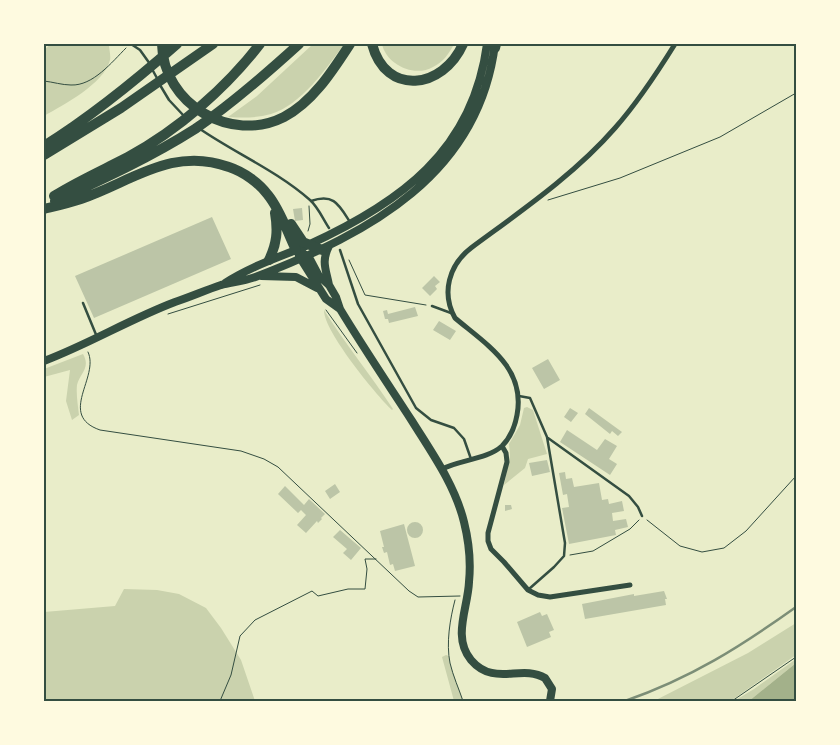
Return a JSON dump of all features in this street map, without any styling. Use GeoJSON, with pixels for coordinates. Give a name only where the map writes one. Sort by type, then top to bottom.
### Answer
{"type":"FeatureCollection","features":[{"type":"Feature","properties":{"kind":"highway"},"geometry":{"type":"LineString","coordinates":[[162,44],[168,72],[176,88],[184,98],[212,118],[228,124],[248,126],[275,121],[302,105],[320,87],[350,44]]}},
{"type":"Feature","properties":{"kind":"highway"},"geometry":{"type":"LineString","coordinates":[[44,146],[88,117],[177,44]]}},
{"type":"Feature","properties":{"kind":"highway"},"geometry":{"type":"LineString","coordinates":[[44,155],[141,94],[214,44]]}},
{"type":"Feature","properties":{"kind":"highway"},"geometry":{"type":"LineString","coordinates":[[44,207],[74,183],[129,156],[184,119],[218,91],[260,44]]}},
{"type":"Feature","properties":{"kind":"highway"},"geometry":{"type":"LineString","coordinates":[[44,207],[118,172],[180,138],[234,100],[298,44]]}},
{"type":"Feature","properties":{"kind":"highway"},"geometry":{"type":"LineString","coordinates":[[372,44],[376,58],[385,69],[398,77],[413,81],[428,80],[442,72],[453,61],[463,44]]}},
{"type":"Feature","properties":{"kind":"highway"},"geometry":{"type":"LineString","coordinates":[[44,207],[82,199],[150,168],[184,160],[207,161],[232,168],[251,179],[267,193],[301,255]]}},
{"type":"Feature","properties":{"kind":"highway"},"geometry":{"type":"LineString","coordinates":[[273,202],[285,214],[298,237],[308,245],[326,248]]}},
{"type":"Feature","properties":{"kind":"highway"},"geometry":{"type":"LineString","coordinates":[[270,260],[278,233],[273,202]]}},
{"type":"Feature","properties":{"kind":"main road"},"geometry":{"type":"LineString","coordinates":[[44,360],[98,338],[173,303],[222,285],[259,276],[301,255],[308,245],[351,224],[392,199],[436,159],[448,144],[467,113],[493,45]]}},
{"type":"Feature","properties":{"kind":"main road"},"geometry":{"type":"LineString","coordinates":[[222,285],[242,271],[270,260],[301,255],[326,248],[373,222],[400,204],[428,180],[448,158],[477,110],[488,79],[493,45]]}},
{"type":"Feature","properties":{"kind":"main road"},"geometry":{"type":"LineString","coordinates":[[326,248],[324,262],[329,285]]}},
{"type":"Feature","properties":{"kind":"main road"},"geometry":{"type":"LineString","coordinates":[[301,255],[329,285],[340,309],[442,469],[460,508],[469,549],[469,590],[462,632],[465,651],[476,665],[492,673],[503,675],[531,673],[545,678],[552,689],[550,701]]}},
{"type":"Feature","properties":{"kind":"main road"},"geometry":{"type":"LineString","coordinates":[[301,255],[326,299],[340,309]]}},
{"type":"Feature","properties":{"kind":"main road"},"geometry":{"type":"LineString","coordinates":[[259,276],[296,277],[320,290]]}},
{"type":"Feature","properties":{"kind":"street"},"geometry":{"type":"LineString","coordinates":[[442,469],[491,452],[502,446],[516,422],[519,396],[511,371],[504,361],[452,313],[449,294],[453,267],[462,255],[576,166],[614,128],[650,85],[675,44]]}},
{"type":"Feature","properties":{"kind":"street"},"geometry":{"type":"LineString","coordinates":[[502,446],[506,453],[506,462],[488,533],[488,541],[491,549],[528,590],[538,595],[550,597],[630,585]]}},
{"type":"Feature","properties":{"kind":"lane"},"geometry":{"type":"LineString","coordinates":[[130,44],[140,50],[147,59],[169,100],[191,122],[273,174],[311,201],[329,228]]}},
{"type":"Feature","properties":{"kind":"lane"},"geometry":{"type":"LineString","coordinates":[[311,201],[320,198],[333,200],[340,205],[351,224]]}},
{"type":"Feature","properties":{"kind":"lane"},"geometry":{"type":"LineString","coordinates":[[340,250],[358,304],[416,408],[431,420],[454,428],[464,439],[471,459]]}},
{"type":"Feature","properties":{"kind":"lane"},"geometry":{"type":"LineString","coordinates":[[82,303],[98,338]]}},
{"type":"Feature","properties":{"kind":"lane"},"geometry":{"type":"LineString","coordinates":[[432,306],[452,313]]}},
{"type":"Feature","properties":{"kind":"lane"},"geometry":{"type":"LineString","coordinates":[[519,396],[530,398],[547,437],[565,543],[564,556],[528,590]]}},
{"type":"Feature","properties":{"kind":"lane"},"geometry":{"type":"LineString","coordinates":[[547,437],[629,496],[638,507],[642,516]]}},
{"type":"Feature","properties":{"kind":"path"},"geometry":{"type":"LineString","coordinates":[[44,81],[72,86],[83,83],[97,75],[130,44]]}},
{"type":"Feature","properties":{"kind":"path"},"geometry":{"type":"LineString","coordinates":[[544,201],[620,178],[720,137],[796,93]]}},
{"type":"Feature","properties":{"kind":"path"},"geometry":{"type":"LineString","coordinates":[[309,228],[308,207],[311,201]]}},
{"type":"Feature","properties":{"kind":"path"},"geometry":{"type":"LineString","coordinates":[[340,250],[352,262],[365,295],[432,306]]}},
{"type":"Feature","properties":{"kind":"path"},"geometry":{"type":"LineString","coordinates":[[162,316],[265,283]]}},
{"type":"Feature","properties":{"kind":"path"},"geometry":{"type":"LineString","coordinates":[[326,310],[356,352]]}},
{"type":"Feature","properties":{"kind":"path"},"geometry":{"type":"LineString","coordinates":[[84,344],[90,357],[91,366],[81,396],[81,405],[82,416],[88,425],[100,430],[241,451],[264,458],[278,467],[409,591],[418,597],[457,596]]}},
{"type":"Feature","properties":{"kind":"path"},"geometry":{"type":"LineString","coordinates":[[564,556],[593,551],[630,529],[642,516],[680,546],[702,552],[724,548],[746,531],[796,476]]}},
{"type":"Feature","properties":{"kind":"path"},"geometry":{"type":"LineString","coordinates":[[220,701],[231,675],[240,636],[255,620],[312,591],[318,596],[348,589],[365,589],[367,570],[364,559],[377,559]]}},
{"type":"Feature","properties":{"kind":"path"},"geometry":{"type":"LineString","coordinates":[[455,600],[449,646],[450,664],[463,701]]}},
{"type":"Feature","properties":{"kind":"path"},"geometry":{"type":"LineString","coordinates":[[732,701],[796,657]]}},
{"type":"Feature","properties":{"kind":"shaded area"},"geometry":{"type":"Polygon","coordinates":[[[51,44],[109,44],[110,58],[106,69],[100,77],[82,93],[44,116],[44,50],[51,44]]]}},
{"type":"Feature","properties":{"kind":"shaded area"},"geometry":{"type":"Polygon","coordinates":[[[313,44],[344,44],[312,85],[293,103],[271,114],[250,117],[228,117],[257,96],[313,44]]]}},
{"type":"Feature","properties":{"kind":"shaded area"},"geometry":{"type":"Polygon","coordinates":[[[382,44],[454,44],[440,63],[426,70],[418,71],[410,70],[395,63],[389,58],[382,44]]]}},
{"type":"Feature","properties":{"kind":"shaded area"},"geometry":{"type":"Polygon","coordinates":[[[324,310],[385,396],[392,410],[351,362],[332,332],[324,310]]]}},
{"type":"Feature","properties":{"kind":"shaded area"},"geometry":{"type":"Polygon","coordinates":[[[83,354],[86,363],[77,385],[79,415],[72,420],[66,401],[70,370],[44,377],[44,369],[83,354]]]}},
{"type":"Feature","properties":{"kind":"shaded area"},"geometry":{"type":"Polygon","coordinates":[[[527,407],[533,410],[547,454],[528,459],[525,468],[504,485],[510,455],[509,444],[520,425],[524,408],[527,407]]]}},
{"type":"Feature","properties":{"kind":"shaded area"},"geometry":{"type":"Polygon","coordinates":[[[124,589],[157,590],[179,594],[206,608],[241,660],[255,701],[44,701],[44,612],[115,606],[124,589]]]}},
{"type":"Feature","properties":{"kind":"shaded area"},"geometry":{"type":"Polygon","coordinates":[[[796,623],[796,655],[735,698],[729,701],[654,701],[748,653],[796,623]]]}},
{"type":"Feature","properties":{"kind":"shaded area"},"geometry":{"type":"Polygon","coordinates":[[[449,656],[463,701],[454,701],[442,657],[449,656]]]}},
{"type":"Feature","properties":{"kind":"shaded area"},"geometry":{"type":"Polygon","coordinates":[[[796,659],[796,663],[749,701],[734,701],[754,689],[796,659]]]}},
{"type":"Feature","properties":{"kind":"shaded area"},"geometry":{"type":"Polygon","coordinates":[[[796,663],[796,701],[749,701],[796,663]]]}},
{"type":"Feature","properties":{"kind":"building"},"geometry":{"type":"Polygon","coordinates":[[[302,208],[303,220],[295,221],[293,209],[302,208]]]}},
{"type":"Feature","properties":{"kind":"building"},"geometry":{"type":"Polygon","coordinates":[[[212,217],[231,259],[94,318],[75,276],[212,217]]]}},
{"type":"Feature","properties":{"kind":"building"},"geometry":{"type":"Polygon","coordinates":[[[434,276],[440,282],[435,286],[437,289],[430,296],[422,288],[434,276]]]}},
{"type":"Feature","properties":{"kind":"building"},"geometry":{"type":"Polygon","coordinates":[[[415,307],[418,316],[389,323],[388,319],[385,319],[383,311],[387,310],[388,314],[415,307]]]}},
{"type":"Feature","properties":{"kind":"building"},"geometry":{"type":"Polygon","coordinates":[[[439,321],[456,331],[450,340],[433,330],[439,321]]]}},
{"type":"Feature","properties":{"kind":"building"},"geometry":{"type":"Polygon","coordinates":[[[548,359],[560,380],[544,389],[532,368],[548,359]]]}},
{"type":"Feature","properties":{"kind":"building"},"geometry":{"type":"Polygon","coordinates":[[[570,408],[578,413],[571,422],[564,417],[570,408]]]}},
{"type":"Feature","properties":{"kind":"building"},"geometry":{"type":"Polygon","coordinates":[[[589,408],[622,432],[618,436],[612,431],[610,434],[585,414],[589,408]]]}},
{"type":"Feature","properties":{"kind":"building"},"geometry":{"type":"Polygon","coordinates":[[[567,430],[597,450],[605,439],[617,446],[609,459],[617,464],[610,475],[560,442],[567,430]]]}},
{"type":"Feature","properties":{"kind":"building"},"geometry":{"type":"Polygon","coordinates":[[[547,460],[550,472],[532,476],[529,463],[547,460]]]}},
{"type":"Feature","properties":{"kind":"building"},"geometry":{"type":"Polygon","coordinates":[[[565,472],[566,479],[572,478],[574,487],[599,483],[602,500],[608,499],[609,504],[622,501],[624,511],[612,513],[613,521],[626,519],[628,527],[615,530],[616,535],[569,544],[562,508],[569,507],[567,494],[563,495],[559,473],[565,472]]]}},
{"type":"Feature","properties":{"kind":"building"},"geometry":{"type":"Polygon","coordinates":[[[335,484],[340,492],[330,499],[325,491],[335,484]]]}},
{"type":"Feature","properties":{"kind":"building"},"geometry":{"type":"Polygon","coordinates":[[[285,486],[304,505],[309,499],[325,514],[306,533],[297,525],[306,515],[301,510],[298,513],[278,494],[285,486]]]}},
{"type":"Feature","properties":{"kind":"building"},"geometry":{"type":"Polygon","coordinates":[[[505,505],[511,505],[512,509],[505,511],[505,505]]]}},
{"type":"Feature","properties":{"kind":"building"},"geometry":{"type":"Polygon","coordinates":[[[415,522],[421,524],[423,530],[421,536],[415,538],[409,536],[407,530],[409,524],[415,522]]]}},
{"type":"Feature","properties":{"kind":"building"},"geometry":{"type":"Polygon","coordinates":[[[404,524],[415,566],[395,571],[393,564],[390,565],[387,552],[384,553],[380,531],[404,524]]]}},
{"type":"Feature","properties":{"kind":"building"},"geometry":{"type":"Polygon","coordinates":[[[340,530],[361,548],[351,560],[343,553],[347,549],[333,537],[340,530]]]}},
{"type":"Feature","properties":{"kind":"building"},"geometry":{"type":"Polygon","coordinates":[[[664,591],[667,599],[665,599],[666,605],[585,619],[582,604],[634,594],[634,596],[664,591]]]}},
{"type":"Feature","properties":{"kind":"building"},"geometry":{"type":"Polygon","coordinates":[[[540,612],[542,616],[547,614],[554,630],[549,632],[551,637],[527,647],[517,622],[540,612]]]}},
{"type":"Feature","properties":{"kind":"railway"},"geometry":{"type":"LineString","coordinates":[[625,701],[693,672],[735,648],[796,607]]}}]}
